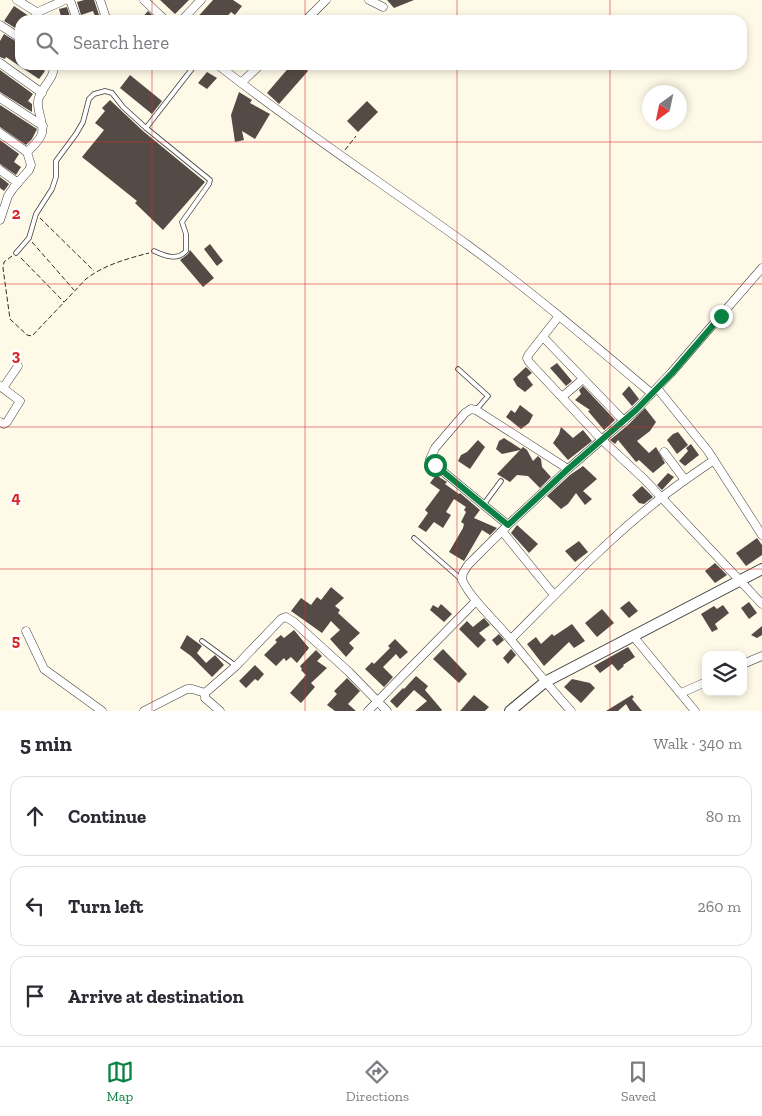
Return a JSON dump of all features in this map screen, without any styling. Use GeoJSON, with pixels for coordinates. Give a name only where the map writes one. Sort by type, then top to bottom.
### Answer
{"type":"FeatureCollection","features":[{"type":"Feature","properties":{"kind":"street"},"geometry":{"type":"LineString","coordinates":[[17,0],[34,15]]}},
{"type":"Feature","properties":{"kind":"street"},"geometry":{"type":"LineString","coordinates":[[70,0],[75,15]]}},
{"type":"Feature","properties":{"kind":"street"},"geometry":{"type":"LineString","coordinates":[[100,0],[105,15]]}},
{"type":"Feature","properties":{"kind":"street"},"geometry":{"type":"LineString","coordinates":[[144,0],[160,15]]}},
{"type":"Feature","properties":{"kind":"street"},"geometry":{"type":"LineString","coordinates":[[187,15],[201,0]]}},
{"type":"Feature","properties":{"kind":"street"},"geometry":{"type":"LineString","coordinates":[[311,15],[326,0]]}},
{"type":"Feature","properties":{"kind":"street"},"geometry":{"type":"LineString","coordinates":[[369,0],[383,8]]}},
{"type":"Feature","properties":{"kind":"street"},"geometry":{"type":"LineString","coordinates":[[39,15],[61,1]]}},
{"type":"Feature","properties":{"kind":"street"},"geometry":{"type":"LineString","coordinates":[[0,25],[15,35]]}},
{"type":"Feature","properties":{"kind":"street"},"geometry":{"type":"LineString","coordinates":[[0,63],[42,92]]}},
{"type":"Feature","properties":{"kind":"street"},"geometry":{"type":"LineString","coordinates":[[27,152],[40,139],[42,126],[38,101],[54,70]]}},
{"type":"Feature","properties":{"kind":"street"},"geometry":{"type":"LineString","coordinates":[[224,70],[340,156],[470,247],[654,390],[714,460],[762,535]]}},
{"type":"Feature","properties":{"kind":"street"},"geometry":{"type":"LineString","coordinates":[[241,83],[255,70]]}},
{"type":"Feature","properties":{"kind":"street"},"geometry":{"type":"LineString","coordinates":[[0,98],[42,126]]}},
{"type":"Feature","properties":{"kind":"street"},"geometry":{"type":"LineString","coordinates":[[0,133],[27,152],[30,165],[30,170],[2,206],[0,220]]}},
{"type":"Feature","properties":{"kind":"street"},"geometry":{"type":"LineString","coordinates":[[0,170],[18,183]]}},
{"type":"Feature","properties":{"kind":"street"},"geometry":{"type":"LineString","coordinates":[[572,711],[544,682],[511,639],[476,600],[462,580],[463,573],[468,565],[508,525],[568,469],[624,421],[654,390],[762,268]]}},
{"type":"Feature","properties":{"kind":"street"},"geometry":{"type":"LineString","coordinates":[[559,316],[529,354],[528,360],[602,440],[661,497],[762,604]]}},
{"type":"Feature","properties":{"kind":"street"},"geometry":{"type":"LineString","coordinates":[[543,337],[624,421]]}},
{"type":"Feature","properties":{"kind":"street"},"geometry":{"type":"LineString","coordinates":[[0,422],[4,424],[8,422],[20,400],[2,387],[18,366]]}},
{"type":"Feature","properties":{"kind":"street"},"geometry":{"type":"LineString","coordinates":[[562,397],[583,379]]}},
{"type":"Feature","properties":{"kind":"street"},"geometry":{"type":"LineString","coordinates":[[508,525],[430,459],[435,448],[460,417],[471,409],[476,410],[568,469]]}},
{"type":"Feature","properties":{"kind":"street"},"geometry":{"type":"LineString","coordinates":[[664,452],[685,480]]}},
{"type":"Feature","properties":{"kind":"street"},"geometry":{"type":"LineString","coordinates":[[511,639],[606,545],[661,497],[714,460]]}},
{"type":"Feature","properties":{"kind":"street"},"geometry":{"type":"LineString","coordinates":[[502,532],[554,595]]}},
{"type":"Feature","properties":{"kind":"street"},"geometry":{"type":"LineString","coordinates":[[510,711],[544,682],[762,569]]}},
{"type":"Feature","properties":{"kind":"street"},"geometry":{"type":"LineString","coordinates":[[368,711],[476,600]]}},
{"type":"Feature","properties":{"kind":"street"},"geometry":{"type":"LineString","coordinates":[[205,693],[236,666],[281,619],[286,617],[349,672],[388,711]]}},
{"type":"Feature","properties":{"kind":"street"},"geometry":{"type":"LineString","coordinates":[[26,631],[44,669],[102,711]]}},
{"type":"Feature","properties":{"kind":"street"},"geometry":{"type":"LineString","coordinates":[[633,636],[696,711]]}},
{"type":"Feature","properties":{"kind":"street"},"geometry":{"type":"LineString","coordinates":[[747,662],[762,656]]}},
{"type":"Feature","properties":{"kind":"street"},"geometry":{"type":"LineString","coordinates":[[681,694],[702,684]]}},
{"type":"Feature","properties":{"kind":"street"},"geometry":{"type":"LineString","coordinates":[[144,711],[187,689],[205,693]]}},
{"type":"Feature","properties":{"kind":"street"},"geometry":{"type":"LineString","coordinates":[[205,693],[205,698],[220,711]]}},
{"type":"Feature","properties":{"kind":"lane"},"geometry":{"type":"LineString","coordinates":[[146,128],[191,70]]}},
{"type":"Feature","properties":{"kind":"lane"},"geometry":{"type":"LineString","coordinates":[[16,253],[29,238],[36,214],[54,183],[56,161],[83,122],[89,99],[94,94],[105,91],[112,93],[123,107],[146,128],[208,178],[210,182],[182,222],[186,234],[186,251],[174,257],[154,251]]}},
{"type":"Feature","properties":{"kind":"lane"},"geometry":{"type":"LineString","coordinates":[[458,369],[488,396],[476,410]]}},
{"type":"Feature","properties":{"kind":"lane"},"geometry":{"type":"LineString","coordinates":[[484,504],[501,480]]}},
{"type":"Feature","properties":{"kind":"lane"},"geometry":{"type":"LineString","coordinates":[[414,538],[462,580]]}},
{"type":"Feature","properties":{"kind":"lane"},"geometry":{"type":"LineString","coordinates":[[202,641],[236,666]]}},
{"type":"Feature","properties":{"kind":"path"},"geometry":{"type":"LineString","coordinates":[[340,156],[356,136]]}},
{"type":"Feature","properties":{"kind":"path"},"geometry":{"type":"LineString","coordinates":[[36,214],[95,272]]}},
{"type":"Feature","properties":{"kind":"path"},"geometry":{"type":"LineString","coordinates":[[29,238],[75,290]]}},
{"type":"Feature","properties":{"kind":"path"},"geometry":{"type":"LineString","coordinates":[[64,302],[16,253],[4,262],[3,268],[11,321],[27,335],[32,336],[64,302],[75,290],[95,272],[112,264],[154,251]]}},
{"type":"Feature","properties":{"kind":"building"},"geometry":{"type":"Polygon","coordinates":[[[94,0],[99,15],[94,15],[93,11],[81,15],[77,2],[94,0]]]}},
{"type":"Feature","properties":{"kind":"building"},"geometry":{"type":"Polygon","coordinates":[[[160,0],[189,0],[175,14],[160,0]]]}},
{"type":"Feature","properties":{"kind":"building"},"geometry":{"type":"Polygon","coordinates":[[[213,0],[233,0],[242,6],[235,15],[231,12],[228,15],[200,15],[213,0]]]}},
{"type":"Feature","properties":{"kind":"building"},"geometry":{"type":"Polygon","coordinates":[[[387,0],[414,0],[394,8],[387,0]]]}},
{"type":"Feature","properties":{"kind":"building"},"geometry":{"type":"Polygon","coordinates":[[[14,6],[28,15],[15,15],[15,28],[4,21],[14,6]]]}},
{"type":"Feature","properties":{"kind":"building"},"geometry":{"type":"Polygon","coordinates":[[[67,7],[69,15],[61,15],[59,9],[67,7]]]}},
{"type":"Feature","properties":{"kind":"building"},"geometry":{"type":"Polygon","coordinates":[[[4,34],[15,41],[15,63],[6,57],[5,59],[0,57],[0,41],[4,34]]]}},
{"type":"Feature","properties":{"kind":"building"},"geometry":{"type":"Polygon","coordinates":[[[0,70],[33,94],[28,101],[32,104],[32,112],[0,92],[0,70]]]}},
{"type":"Feature","properties":{"kind":"building"},"geometry":{"type":"Polygon","coordinates":[[[26,70],[44,70],[45,71],[39,79],[26,70]]]}},
{"type":"Feature","properties":{"kind":"building"},"geometry":{"type":"Polygon","coordinates":[[[287,70],[308,71],[279,104],[267,93],[287,70]]]}},
{"type":"Feature","properties":{"kind":"building"},"geometry":{"type":"Polygon","coordinates":[[[207,72],[217,78],[207,89],[198,83],[207,72]]]}},
{"type":"Feature","properties":{"kind":"building"},"geometry":{"type":"Polygon","coordinates":[[[130,75],[162,101],[152,114],[120,88],[130,75]]]}},
{"type":"Feature","properties":{"kind":"building"},"geometry":{"type":"Polygon","coordinates":[[[239,92],[252,100],[250,103],[270,114],[255,139],[242,131],[244,140],[235,142],[231,115],[239,92]]]}},
{"type":"Feature","properties":{"kind":"building"},"geometry":{"type":"Polygon","coordinates":[[[110,100],[143,131],[205,182],[163,230],[135,203],[137,201],[82,157],[104,130],[95,123],[105,111],[102,108],[110,100]]]}},
{"type":"Feature","properties":{"kind":"building"},"geometry":{"type":"Polygon","coordinates":[[[367,101],[378,112],[358,132],[347,121],[367,101]]]}},
{"type":"Feature","properties":{"kind":"building"},"geometry":{"type":"Polygon","coordinates":[[[0,105],[37,129],[32,139],[26,145],[0,127],[0,105]]]}},
{"type":"Feature","properties":{"kind":"building"},"geometry":{"type":"Polygon","coordinates":[[[0,140],[19,154],[14,162],[21,167],[16,175],[0,164],[0,140]]]}},
{"type":"Feature","properties":{"kind":"building"},"geometry":{"type":"Polygon","coordinates":[[[0,177],[9,184],[4,191],[0,188],[0,177]]]}},
{"type":"Feature","properties":{"kind":"building"},"geometry":{"type":"Polygon","coordinates":[[[210,244],[223,261],[217,266],[204,249],[210,244]]]}},
{"type":"Feature","properties":{"kind":"building"},"geometry":{"type":"Polygon","coordinates":[[[190,250],[214,278],[203,287],[180,260],[190,250]]]}},
{"type":"Feature","properties":{"kind":"building"},"geometry":{"type":"Polygon","coordinates":[[[557,363],[572,381],[566,386],[550,368],[557,363]]]}},
{"type":"Feature","properties":{"kind":"building"},"geometry":{"type":"Polygon","coordinates":[[[526,367],[532,373],[527,377],[533,385],[525,392],[517,386],[513,379],[526,367]]]}},
{"type":"Feature","properties":{"kind":"building"},"geometry":{"type":"Polygon","coordinates":[[[583,386],[615,420],[604,430],[588,411],[590,410],[575,400],[581,394],[579,390],[583,386]]]}},
{"type":"Feature","properties":{"kind":"building"},"geometry":{"type":"Polygon","coordinates":[[[629,386],[639,399],[632,406],[622,394],[629,386]]]}},
{"type":"Feature","properties":{"kind":"building"},"geometry":{"type":"Polygon","coordinates":[[[520,405],[533,415],[529,423],[521,429],[506,417],[511,410],[515,413],[520,405]]]}},
{"type":"Feature","properties":{"kind":"building"},"geometry":{"type":"Polygon","coordinates":[[[645,408],[656,422],[650,431],[637,441],[649,453],[656,447],[665,463],[653,473],[639,460],[636,462],[618,440],[615,444],[610,440],[645,408]]]}},
{"type":"Feature","properties":{"kind":"building"},"geometry":{"type":"Polygon","coordinates":[[[561,427],[573,438],[583,430],[592,441],[568,460],[553,443],[561,427]]]}},
{"type":"Feature","properties":{"kind":"building"},"geometry":{"type":"Polygon","coordinates":[[[678,432],[688,445],[677,454],[667,440],[678,432]]]}},
{"type":"Feature","properties":{"kind":"building"},"geometry":{"type":"Polygon","coordinates":[[[504,438],[521,449],[523,447],[527,450],[533,461],[538,456],[541,459],[542,467],[551,477],[540,488],[528,476],[517,475],[510,482],[497,474],[520,450],[502,454],[496,449],[499,441],[504,438]]]}},
{"type":"Feature","properties":{"kind":"building"},"geometry":{"type":"Polygon","coordinates":[[[478,440],[485,447],[470,469],[458,461],[461,455],[467,452],[478,440]]]}},
{"type":"Feature","properties":{"kind":"building"},"geometry":{"type":"Polygon","coordinates":[[[691,444],[699,455],[685,466],[679,461],[688,451],[686,448],[691,444]]]}},
{"type":"Feature","properties":{"kind":"building"},"geometry":{"type":"Polygon","coordinates":[[[583,466],[597,479],[583,491],[592,499],[585,505],[576,493],[568,504],[561,509],[547,496],[583,466]]]}},
{"type":"Feature","properties":{"kind":"building"},"geometry":{"type":"Polygon","coordinates":[[[668,473],[674,477],[662,490],[657,485],[668,473]]]}},
{"type":"Feature","properties":{"kind":"building"},"geometry":{"type":"Polygon","coordinates":[[[436,475],[480,510],[474,518],[497,528],[490,535],[482,530],[464,561],[449,552],[463,528],[464,524],[461,522],[466,512],[464,510],[466,507],[454,499],[446,512],[451,515],[443,528],[434,522],[426,532],[418,527],[428,513],[425,510],[440,490],[430,483],[436,475]]]}},
{"type":"Feature","properties":{"kind":"building"},"geometry":{"type":"Polygon","coordinates":[[[642,486],[653,497],[644,504],[639,503],[632,495],[642,486]]]}},
{"type":"Feature","properties":{"kind":"building"},"geometry":{"type":"Polygon","coordinates":[[[517,525],[538,544],[529,553],[511,533],[517,525]]]}},
{"type":"Feature","properties":{"kind":"building"},"geometry":{"type":"Polygon","coordinates":[[[757,538],[762,545],[762,555],[746,566],[736,553],[757,538]]]}},
{"type":"Feature","properties":{"kind":"building"},"geometry":{"type":"Polygon","coordinates":[[[579,541],[588,552],[575,562],[565,551],[579,541]]]}},
{"type":"Feature","properties":{"kind":"building"},"geometry":{"type":"Polygon","coordinates":[[[715,563],[727,575],[715,583],[705,571],[715,563]]]}},
{"type":"Feature","properties":{"kind":"building"},"geometry":{"type":"Polygon","coordinates":[[[331,587],[344,598],[335,606],[340,610],[338,613],[360,633],[349,643],[354,648],[346,657],[330,639],[340,630],[331,621],[322,633],[291,611],[301,598],[311,605],[317,597],[321,600],[331,587]]]}},
{"type":"Feature","properties":{"kind":"building"},"geometry":{"type":"Polygon","coordinates":[[[629,601],[638,611],[629,618],[620,608],[629,601]]]}},
{"type":"Feature","properties":{"kind":"building"},"geometry":{"type":"Polygon","coordinates":[[[749,602],[757,613],[749,619],[741,608],[749,602]]]}},
{"type":"Feature","properties":{"kind":"building"},"geometry":{"type":"Polygon","coordinates":[[[441,604],[452,614],[444,622],[430,610],[433,605],[438,608],[441,604]]]}},
{"type":"Feature","properties":{"kind":"building"},"geometry":{"type":"Polygon","coordinates":[[[723,605],[729,613],[715,624],[718,629],[712,632],[701,614],[714,606],[717,609],[723,605]]]}},
{"type":"Feature","properties":{"kind":"building"},"geometry":{"type":"Polygon","coordinates":[[[602,609],[614,623],[597,637],[585,623],[602,609]]]}},
{"type":"Feature","properties":{"kind":"building"},"geometry":{"type":"Polygon","coordinates":[[[484,618],[490,625],[479,633],[486,640],[478,648],[459,629],[467,621],[473,627],[484,618]]]}},
{"type":"Feature","properties":{"kind":"building"},"geometry":{"type":"Polygon","coordinates":[[[572,624],[585,641],[574,648],[569,642],[544,666],[527,644],[536,637],[541,644],[552,634],[554,636],[572,624]]]}},
{"type":"Feature","properties":{"kind":"building"},"geometry":{"type":"Polygon","coordinates":[[[762,626],[762,635],[757,638],[751,635],[762,626]]]}},
{"type":"Feature","properties":{"kind":"building"},"geometry":{"type":"Polygon","coordinates":[[[294,630],[309,648],[297,663],[291,657],[286,661],[284,658],[276,666],[264,655],[281,635],[284,638],[294,630]]]}},
{"type":"Feature","properties":{"kind":"building"},"geometry":{"type":"Polygon","coordinates":[[[499,634],[504,640],[497,646],[492,640],[499,634]]]}},
{"type":"Feature","properties":{"kind":"building"},"geometry":{"type":"Polygon","coordinates":[[[187,635],[202,646],[197,653],[206,663],[215,655],[224,665],[212,677],[180,648],[187,635]]]}},
{"type":"Feature","properties":{"kind":"building"},"geometry":{"type":"Polygon","coordinates":[[[395,639],[408,652],[400,659],[396,654],[383,667],[393,677],[384,687],[365,669],[372,662],[374,664],[390,648],[388,646],[395,639]]]}},
{"type":"Feature","properties":{"kind":"building"},"geometry":{"type":"Polygon","coordinates":[[[628,647],[635,657],[618,671],[612,664],[600,673],[594,666],[628,647]]]}},
{"type":"Feature","properties":{"kind":"building"},"geometry":{"type":"Polygon","coordinates":[[[443,649],[467,674],[459,683],[433,659],[443,649]]]}},
{"type":"Feature","properties":{"kind":"building"},"geometry":{"type":"Polygon","coordinates":[[[511,649],[516,655],[508,664],[503,658],[511,649]]]}},
{"type":"Feature","properties":{"kind":"building"},"geometry":{"type":"Polygon","coordinates":[[[316,650],[322,656],[317,661],[327,668],[311,683],[315,687],[301,703],[290,693],[306,675],[300,666],[316,650]]]}},
{"type":"Feature","properties":{"kind":"building"},"geometry":{"type":"Polygon","coordinates":[[[255,665],[264,674],[258,681],[255,679],[246,688],[239,681],[255,665]]]}},
{"type":"Feature","properties":{"kind":"building"},"geometry":{"type":"Polygon","coordinates":[[[416,676],[428,686],[425,690],[441,711],[415,711],[427,701],[414,690],[397,708],[390,701],[416,676]]]}},
{"type":"Feature","properties":{"kind":"building"},"geometry":{"type":"Polygon","coordinates":[[[347,678],[360,691],[348,704],[356,711],[335,711],[327,705],[337,694],[334,691],[347,678]]]}},
{"type":"Feature","properties":{"kind":"building"},"geometry":{"type":"Polygon","coordinates":[[[572,679],[590,683],[595,688],[581,703],[564,687],[572,679]]]}},
{"type":"Feature","properties":{"kind":"building"},"geometry":{"type":"Polygon","coordinates":[[[474,695],[489,707],[485,711],[460,711],[474,695]]]}},
{"type":"Feature","properties":{"kind":"building"},"geometry":{"type":"Polygon","coordinates":[[[632,695],[634,697],[632,699],[642,711],[630,711],[626,704],[618,711],[606,711],[632,695]]]}},
{"type":"Feature","properties":{"kind":"route"},"geometry":{"type":"LineString","coordinates":[[435,465],[508,525],[589,450],[636,410],[672,373],[721,316]]}}]}
